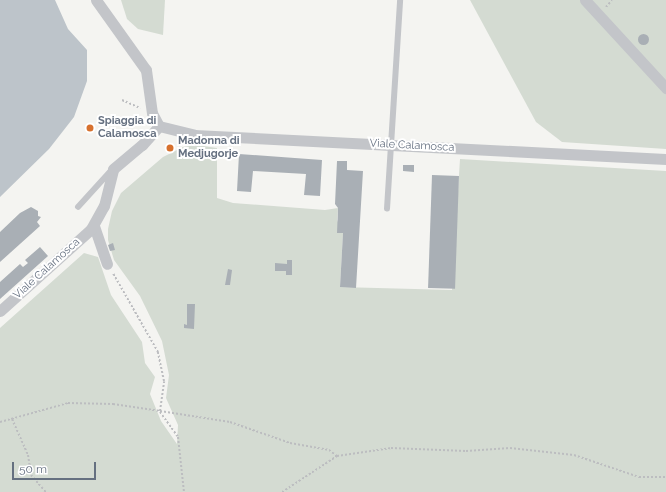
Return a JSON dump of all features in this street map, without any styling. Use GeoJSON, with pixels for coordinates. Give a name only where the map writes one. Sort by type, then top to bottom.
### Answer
{"type":"FeatureCollection","features":[{"type":"Feature","properties":{"kind":"street"},"geometry":{"type":"LineString","coordinates":[[96,0],[146,70],[152,113],[159,126],[142,144],[113,169]]}},
{"type":"Feature","properties":{"kind":"street"},"geometry":{"type":"LineString","coordinates":[[585,0],[666,88]]}},
{"type":"Feature","properties":{"kind":"street","name":"Viale Calamosca"},"geometry":{"type":"LineString","coordinates":[[159,126],[194,135],[666,159]]}},
{"type":"Feature","properties":{"kind":"street","name":"Viale Calamosca"},"geometry":{"type":"LineString","coordinates":[[0,311],[94,226],[104,206],[113,169]]}},
{"type":"Feature","properties":{"kind":"street"},"geometry":{"type":"LineString","coordinates":[[94,226],[107,264]]}},
{"type":"Feature","properties":{"kind":"lane"},"geometry":{"type":"LineString","coordinates":[[387,209],[400,0]]}},
{"type":"Feature","properties":{"kind":"lane"},"geometry":{"type":"LineString","coordinates":[[78,207],[113,169]]}},
{"type":"Feature","properties":{"kind":"path"},"geometry":{"type":"LineString","coordinates":[[122,100],[152,113]]}},
{"type":"Feature","properties":{"kind":"path"},"geometry":{"type":"LineString","coordinates":[[107,264],[158,352],[164,381],[160,411],[178,437],[184,492]]}},
{"type":"Feature","properties":{"kind":"path"},"geometry":{"type":"LineString","coordinates":[[0,422],[68,403],[113,404],[230,422],[290,443],[329,450],[337,456]]}},
{"type":"Feature","properties":{"kind":"path"},"geometry":{"type":"LineString","coordinates":[[12,419],[28,455],[31,475],[46,492]]}},
{"type":"Feature","properties":{"kind":"path"},"geometry":{"type":"LineString","coordinates":[[282,492],[337,456],[391,448],[466,451],[510,448],[574,455],[639,477],[666,477]]}},
{"type":"Feature","properties":{"kind":"shaded area"},"geometry":{"type":"Polygon","coordinates":[[[0,0],[55,0],[68,29],[87,50],[87,81],[74,117],[49,149],[0,197],[0,0]]]}},
{"type":"Feature","properties":{"kind":"shaded area"},"geometry":{"type":"Polygon","coordinates":[[[121,0],[165,0],[163,35],[138,29],[127,19],[121,0]]]}},
{"type":"Feature","properties":{"kind":"shaded area"},"geometry":{"type":"Polygon","coordinates":[[[470,0],[666,0],[666,149],[562,142],[536,122],[470,0]]]}},
{"type":"Feature","properties":{"kind":"shaded area"},"geometry":{"type":"Polygon","coordinates":[[[196,145],[217,148],[217,198],[233,203],[325,210],[338,208],[337,220],[343,233],[340,287],[452,290],[460,159],[666,171],[666,492],[0,492],[0,328],[84,253],[98,257],[111,295],[142,342],[145,363],[155,377],[150,394],[161,421],[177,444],[178,425],[166,398],[169,375],[162,341],[140,296],[114,260],[108,240],[108,229],[112,211],[121,193],[163,157],[183,147],[196,145]]]}},
{"type":"Feature","properties":{"kind":"building"},"geometry":{"type":"Polygon","coordinates":[[[643,33],[647,35],[649,39],[647,43],[643,45],[639,43],[637,39],[639,35],[643,33]]]}},
{"type":"Feature","properties":{"kind":"building"},"geometry":{"type":"Polygon","coordinates":[[[239,154],[322,160],[320,196],[304,195],[306,174],[253,171],[251,192],[237,191],[239,154]]]}},
{"type":"Feature","properties":{"kind":"building"},"geometry":{"type":"Polygon","coordinates":[[[337,161],[347,161],[347,170],[363,171],[356,288],[340,287],[343,233],[337,233],[338,208],[335,204],[337,161]]]}},
{"type":"Feature","properties":{"kind":"building"},"geometry":{"type":"Polygon","coordinates":[[[403,165],[414,165],[414,172],[403,171],[403,165]]]}},
{"type":"Feature","properties":{"kind":"building"},"geometry":{"type":"Polygon","coordinates":[[[432,175],[459,176],[455,289],[428,288],[432,175]]]}},
{"type":"Feature","properties":{"kind":"building"},"geometry":{"type":"Polygon","coordinates":[[[31,207],[38,211],[38,216],[41,217],[37,222],[40,226],[0,262],[0,232],[20,213],[31,207]]]}},
{"type":"Feature","properties":{"kind":"building"},"geometry":{"type":"Polygon","coordinates":[[[113,243],[115,250],[110,251],[108,245],[113,243]]]}},
{"type":"Feature","properties":{"kind":"building"},"geometry":{"type":"Polygon","coordinates":[[[40,247],[48,256],[0,299],[0,282],[20,264],[23,267],[28,263],[25,260],[40,247]]]}},
{"type":"Feature","properties":{"kind":"building"},"geometry":{"type":"Polygon","coordinates":[[[287,260],[292,260],[292,275],[286,275],[286,271],[275,271],[275,263],[287,264],[287,260]]]}},
{"type":"Feature","properties":{"kind":"building"},"geometry":{"type":"Polygon","coordinates":[[[228,269],[232,270],[230,285],[225,285],[228,269]]]}},
{"type":"Feature","properties":{"kind":"building"},"geometry":{"type":"Polygon","coordinates":[[[187,304],[195,304],[194,329],[184,328],[184,324],[187,325],[187,304]]]}},
{"type":"Feature","properties":{"kind":"place","name":"Spiaggia di Calamosca"},"geometry":{"type":"Point","coordinates":[90,128]}},
{"type":"Feature","properties":{"kind":"place","name":"Madonna di Medjugorje"},"geometry":{"type":"Point","coordinates":[170,148]}}]}
